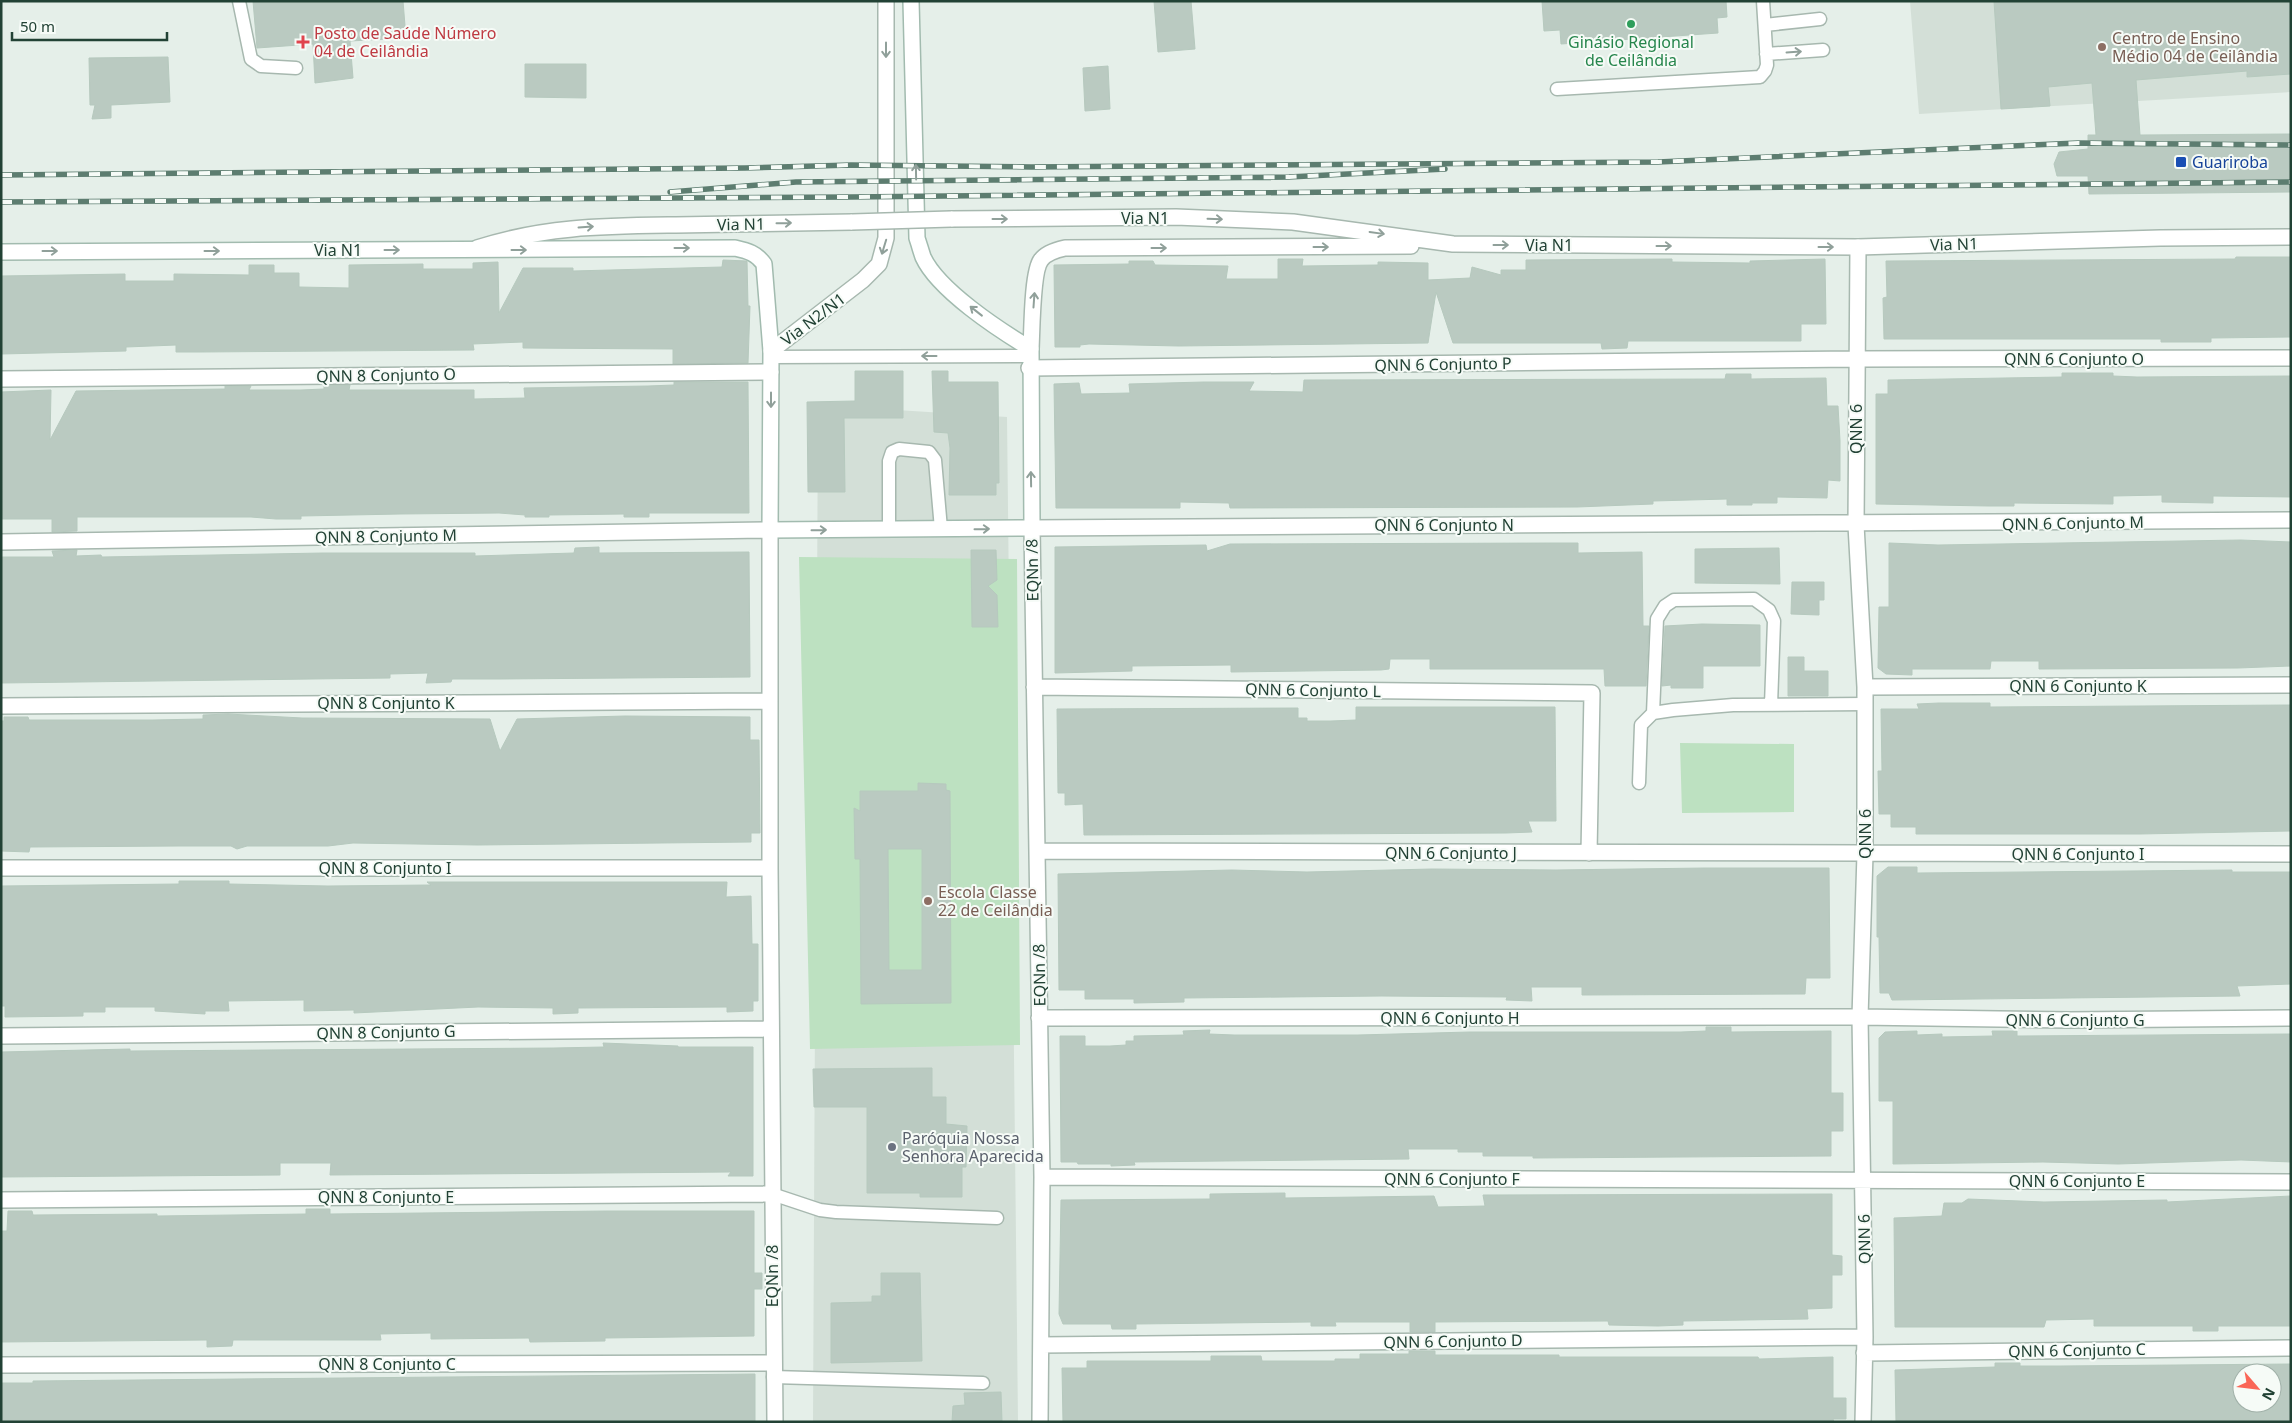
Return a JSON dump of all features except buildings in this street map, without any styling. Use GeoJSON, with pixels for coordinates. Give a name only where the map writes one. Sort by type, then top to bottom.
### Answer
{"type":"FeatureCollection","features":[{"type":"Feature","properties":{"kind":"street","name":"Via N2/N1"},"geometry":{"type":"LineString","coordinates":[[771,360],[863,280],[878,264],[886,238],[886,1]]}},
{"type":"Feature","properties":{"kind":"street"},"geometry":{"type":"LineString","coordinates":[[911,1],[918,238],[924,258],[940,280],[960,299],[998,328],[1030,358]]}},
{"type":"Feature","properties":{"kind":"street","name":"Via N1"},"geometry":{"type":"LineString","coordinates":[[1,252],[470,250],[505,239],[561,229],[610,226],[951,219],[1176,217],[1293,222],[1453,244],[1858,247],[2160,238],[2291,237]]}},
{"type":"Feature","properties":{"kind":"street","name":"EQNn /8"},"geometry":{"type":"LineString","coordinates":[[1040,1422],[1042,1177],[1030,358],[1036,273],[1040,260],[1052,252],[1064,248],[1350,247],[1453,244]]}},
{"type":"Feature","properties":{"kind":"street","name":"QNN 6"},"geometry":{"type":"LineString","coordinates":[[1858,247],[1856,525],[1865,688],[1865,854],[1860,1017],[1865,1337],[1863,1422]]}},
{"type":"Feature","properties":{"kind":"street","name":"Via N2/N1"},"geometry":{"type":"LineString","coordinates":[[470,250],[735,248],[748,251],[758,255],[764,264],[771,360]]}},
{"type":"Feature","properties":{"kind":"street","name":"QNN 6 Conjunto P"},"geometry":{"type":"LineString","coordinates":[[1030,358],[1857,360]]}},
{"type":"Feature","properties":{"kind":"street","name":"QNN 6 Conjunto O"},"geometry":{"type":"LineString","coordinates":[[1857,360],[2291,358]]}},
{"type":"Feature","properties":{"kind":"street","name":"QNN 8 Conjunto O"},"geometry":{"type":"LineString","coordinates":[[1,379],[771,360]]}},
{"type":"Feature","properties":{"kind":"street","name":"EQNn /8"},"geometry":{"type":"LineString","coordinates":[[771,360],[770,868],[773,1370],[775,1422]]}},
{"type":"Feature","properties":{"kind":"street","name":"QNN 6 Conjunto M"},"geometry":{"type":"LineString","coordinates":[[1856,525],[2291,520]]}},
{"type":"Feature","properties":{"kind":"street","name":"QNN 6 Conjunto N"},"geometry":{"type":"LineString","coordinates":[[889,529],[1592,524],[1856,525]]}},
{"type":"Feature","properties":{"kind":"street","name":"QNN 8 Conjunto M"},"geometry":{"type":"LineString","coordinates":[[1,542],[889,529]]}},
{"type":"Feature","properties":{"kind":"street","name":"QNN 6 Conjunto K"},"geometry":{"type":"LineString","coordinates":[[1865,688],[2291,685]]}},
{"type":"Feature","properties":{"kind":"street","name":"QNN 6 Conjunto L"},"geometry":{"type":"LineString","coordinates":[[1034,687],[1592,693],[1589,853]]}},
{"type":"Feature","properties":{"kind":"street","name":"QNN 8 Conjunto K"},"geometry":{"type":"LineString","coordinates":[[1,706],[770,700]]}},
{"type":"Feature","properties":{"kind":"street","name":"QNN 6 Conjunto J"},"geometry":{"type":"LineString","coordinates":[[1037,851],[1865,854]]}},
{"type":"Feature","properties":{"kind":"street","name":"QNN 6 Conjunto I"},"geometry":{"type":"LineString","coordinates":[[1865,854],[2291,854]]}},
{"type":"Feature","properties":{"kind":"street","name":"QNN 8 Conjunto I"},"geometry":{"type":"LineString","coordinates":[[1,868],[770,868]]}},
{"type":"Feature","properties":{"kind":"street","name":"QNN 6 Conjunto H"},"geometry":{"type":"LineString","coordinates":[[1039,1018],[1860,1017]]}},
{"type":"Feature","properties":{"kind":"street","name":"QNN 6 Conjunto G"},"geometry":{"type":"LineString","coordinates":[[1860,1017],[2069,1020],[2291,1018]]}},
{"type":"Feature","properties":{"kind":"street","name":"QNN 8 Conjunto G"},"geometry":{"type":"LineString","coordinates":[[1,1036],[771,1028]]}},
{"type":"Feature","properties":{"kind":"street","name":"QNN 6 Conjunto F"},"geometry":{"type":"LineString","coordinates":[[1042,1177],[1863,1181]]}},
{"type":"Feature","properties":{"kind":"street","name":"QNN 6 Conjunto E"},"geometry":{"type":"LineString","coordinates":[[1863,1181],[2291,1182]]}},
{"type":"Feature","properties":{"kind":"street","name":"QNN 8 Conjunto E"},"geometry":{"type":"LineString","coordinates":[[1,1200],[772,1194]]}},
{"type":"Feature","properties":{"kind":"street","name":"QNN 6 Conjunto D"},"geometry":{"type":"LineString","coordinates":[[1041,1345],[1865,1337]]}},
{"type":"Feature","properties":{"kind":"street","name":"QNN 6 Conjunto C"},"geometry":{"type":"LineString","coordinates":[[1864,1352],[2291,1348]]}},
{"type":"Feature","properties":{"kind":"street","name":"QNN 8 Conjunto C"},"geometry":{"type":"LineString","coordinates":[[1,1365],[773,1370]]}},
{"type":"Feature","properties":{"kind":"lane"},"geometry":{"type":"LineString","coordinates":[[239,1],[251,59],[261,66],[296,68]]}},
{"type":"Feature","properties":{"kind":"lane"},"geometry":{"type":"LineString","coordinates":[[1557,89],[1760,77],[1765,71],[1766,54],[1763,1]]}},
{"type":"Feature","properties":{"kind":"lane"},"geometry":{"type":"LineString","coordinates":[[1765,25],[1820,19]]}},
{"type":"Feature","properties":{"kind":"lane"},"geometry":{"type":"LineString","coordinates":[[1766,54],[1823,50]]}},
{"type":"Feature","properties":{"kind":"lane"},"geometry":{"type":"LineString","coordinates":[[771,360],[1030,358]]}},
{"type":"Feature","properties":{"kind":"lane"},"geometry":{"type":"LineString","coordinates":[[889,529],[889,461],[892,452],[899,449],[928,452],[936,460],[941,529]]}},
{"type":"Feature","properties":{"kind":"lane"},"geometry":{"type":"LineString","coordinates":[[1653,713],[1658,619],[1665,606],[1674,600],[1754,599],[1769,610],[1774,621],[1771,705]]}},
{"type":"Feature","properties":{"kind":"lane"},"geometry":{"type":"LineString","coordinates":[[1639,783],[1641,725],[1653,713],[1733,705],[1865,704]]}},
{"type":"Feature","properties":{"kind":"lane"},"geometry":{"type":"LineString","coordinates":[[772,1194],[820,1210],[836,1212],[998,1218]]}},
{"type":"Feature","properties":{"kind":"lane"},"geometry":{"type":"LineString","coordinates":[[773,1370],[983,1383]]}},
{"type":"Feature","properties":{"kind":"shaded area","name":"Centro de Ensino Médio 04 de Ceilândia"},"geometry":{"type":"Polygon","coordinates":[[[1910,1],[2291,1],[2291,92],[1919,114],[1910,1]]]}},
{"type":"Feature","properties":{"kind":"shaded area"},"geometry":{"type":"Polygon","coordinates":[[[818,405],[1007,417],[1018,1422],[813,1422],[818,405]]]}},
{"type":"Feature","properties":{"kind":"green space"},"geometry":{"type":"Polygon","coordinates":[[[799,557],[1017,559],[1020,1045],[810,1049],[799,557]]]}},
{"type":"Feature","properties":{"kind":"green space"},"geometry":{"type":"Polygon","coordinates":[[[1680,743],[1794,744],[1794,812],[1682,813],[1680,743]]]}},
{"type":"Feature","properties":{"kind":"railway"},"geometry":{"type":"LineString","coordinates":[[1,175],[745,168],[851,165],[1031,167],[1658,162],[2078,143],[2291,145]]}},
{"type":"Feature","properties":{"kind":"railway"},"geometry":{"type":"LineString","coordinates":[[670,192],[796,182],[1289,177],[1445,169]]}},
{"type":"Feature","properties":{"kind":"railway"},"geometry":{"type":"LineString","coordinates":[[1,202],[851,197],[2291,182]]}},
{"type":"Feature","properties":{"kind":"place","name":"Ginásio Regional de Ceilândia"},"geometry":{"type":"Point","coordinates":[1631,24]}},
{"type":"Feature","properties":{"kind":"place","name":"Posto de Saúde Número 04 de Ceilândia"},"geometry":{"type":"Point","coordinates":[303,42]}},
{"type":"Feature","properties":{"kind":"place","name":"Centro de Ensino Médio 04 de Ceilândia"},"geometry":{"type":"Point","coordinates":[2102,47]}},
{"type":"Feature","properties":{"kind":"place","name":"Guariroba"},"geometry":{"type":"Point","coordinates":[2181,162]}},
{"type":"Feature","properties":{"kind":"place","name":"Escola Classe 22 de Ceilândia"},"geometry":{"type":"Point","coordinates":[928,901]}},
{"type":"Feature","properties":{"kind":"place","name":"Paróquia Nossa Senhora Aparecida"},"geometry":{"type":"Point","coordinates":[892,1147]}}]}
